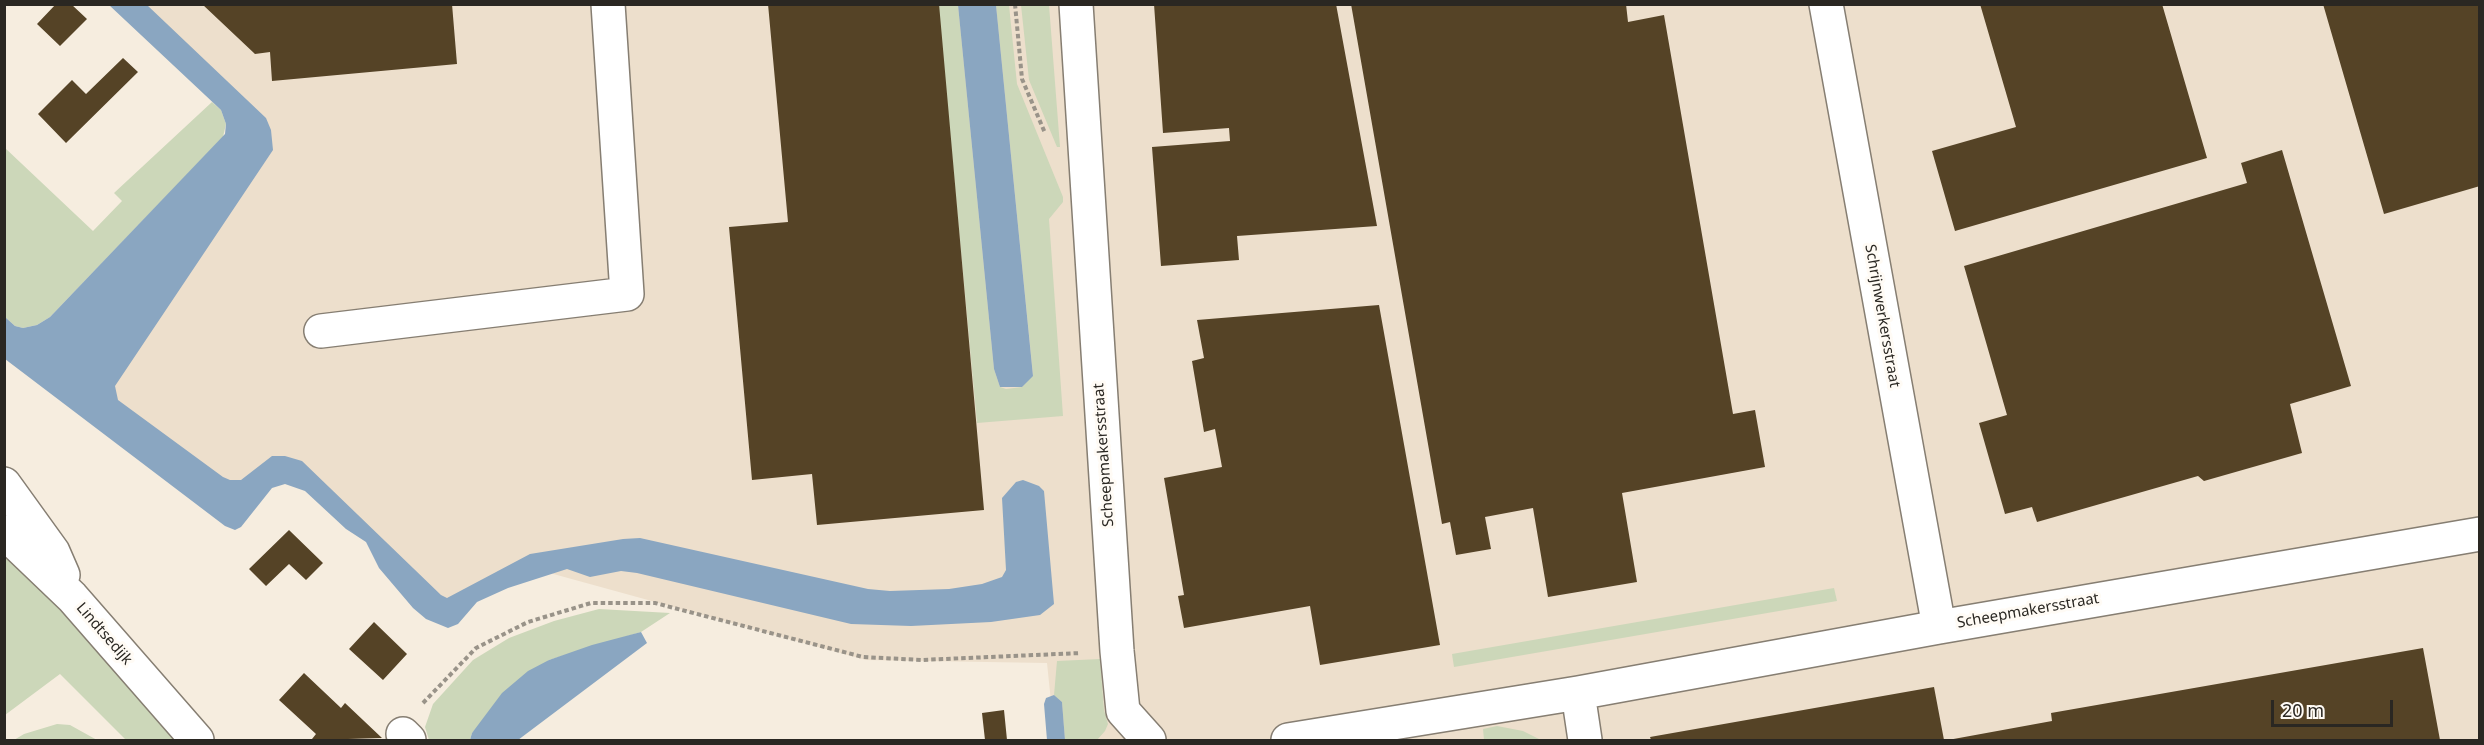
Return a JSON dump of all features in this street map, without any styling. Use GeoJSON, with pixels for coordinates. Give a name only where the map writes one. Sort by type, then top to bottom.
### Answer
{"type":"FeatureCollection","features":[{"type":"Feature","properties":{"kind":"street"},"geometry":{"type":"LineString","coordinates":[[321,331],[627,294],[608,4]]}},
{"type":"Feature","properties":{"kind":"street","name":"Scheepmakersstraat"},"geometry":{"type":"LineString","coordinates":[[1076,4],[1084,160],[1117,651],[1123,711],[1139,737]]}},
{"type":"Feature","properties":{"kind":"street","name":"Schrijnwerkersstraat"},"geometry":{"type":"LineString","coordinates":[[1826,4],[1939,627]]}},
{"type":"Feature","properties":{"kind":"street"},"geometry":{"type":"LineString","coordinates":[[4,484],[53,552],[72,597]]}},
{"type":"Feature","properties":{"kind":"street","name":"Lindtsedijk"},"geometry":{"type":"LineString","coordinates":[[4,532],[72,597],[197,741]]}},
{"type":"Feature","properties":{"kind":"street","name":"Scheepmakersstraat"},"geometry":{"type":"LineString","coordinates":[[1288,741],[1578,693],[1939,627],[2480,534]]}},
{"type":"Feature","properties":{"kind":"street"},"geometry":{"type":"LineString","coordinates":[[1578,693],[1585,741]]}},
{"type":"Feature","properties":{"kind":"path"},"geometry":{"type":"LineString","coordinates":[[1015,4],[1022,79],[1055,156],[1084,160]]}},
{"type":"Feature","properties":{"kind":"path"},"geometry":{"type":"LineString","coordinates":[[405,738],[428,695],[476,648],[528,622],[591,603],[655,603],[863,657],[921,660],[1117,651]]}},
{"type":"Feature","properties":{"kind":"shaded area"},"geometry":{"type":"Polygon","coordinates":[[[121,5],[2479,5],[2479,740],[1055,740],[1047,663],[866,660],[528,567],[442,607],[300,477],[229,500],[67,372],[255,138],[121,5]]]}},
{"type":"Feature","properties":{"kind":"green space"},"geometry":{"type":"Polygon","coordinates":[[[938,5],[958,5],[994,369],[1000,387],[1006,389],[1022,387],[1033,375],[996,5],[1009,5],[1017,84],[1063,197],[1063,202],[1049,219],[1063,416],[977,423],[938,5]]]}},
{"type":"Feature","properties":{"kind":"green space"},"geometry":{"type":"Polygon","coordinates":[[[1021,5],[1049,5],[1060,147],[1057,147],[1029,80],[1021,5]]]}},
{"type":"Feature","properties":{"kind":"green space"},"geometry":{"type":"Polygon","coordinates":[[[212,102],[221,110],[226,124],[223,137],[50,317],[37,325],[23,328],[15,326],[5,317],[4,147],[93,231],[122,201],[114,193],[212,102]]]}},
{"type":"Feature","properties":{"kind":"green space"},"geometry":{"type":"Polygon","coordinates":[[[4,551],[179,740],[126,740],[60,674],[5,715],[4,551]]]}},
{"type":"Feature","properties":{"kind":"green space"},"geometry":{"type":"Polygon","coordinates":[[[1834,588],[1837,601],[1454,667],[1452,654],[1834,588]]]}},
{"type":"Feature","properties":{"kind":"green space"},"geometry":{"type":"Polygon","coordinates":[[[599,609],[670,613],[641,632],[549,660],[472,733],[470,740],[429,740],[425,727],[433,704],[473,660],[509,638],[554,621],[599,609]]]}},
{"type":"Feature","properties":{"kind":"green space"},"geometry":{"type":"Polygon","coordinates":[[[1100,659],[1104,710],[1108,724],[1105,731],[1097,740],[1065,740],[1062,702],[1054,695],[1057,661],[1100,659]]]}},
{"type":"Feature","properties":{"kind":"green space"},"geometry":{"type":"Polygon","coordinates":[[[57,724],[70,725],[97,740],[14,740],[24,734],[57,724]]]}},
{"type":"Feature","properties":{"kind":"green space"},"geometry":{"type":"Polygon","coordinates":[[[1497,726],[1523,731],[1541,740],[1484,740],[1483,729],[1497,726]]]}},
{"type":"Feature","properties":{"kind":"water"},"geometry":{"type":"Polygon","coordinates":[[[109,5],[147,5],[266,118],[271,130],[273,150],[115,386],[118,400],[223,477],[230,480],[241,480],[272,456],[285,456],[302,461],[441,595],[447,598],[530,554],[640,538],[868,589],[890,591],[949,589],[982,584],[1002,577],[1006,570],[1002,498],[1016,482],[1023,480],[1039,486],[1044,491],[1054,604],[1040,615],[991,622],[911,626],[851,624],[637,573],[621,571],[590,577],[567,569],[508,588],[477,602],[458,624],[448,628],[426,619],[413,608],[379,568],[366,542],[346,529],[305,491],[285,484],[272,488],[241,527],[235,530],[225,526],[5,359],[5,317],[15,326],[23,328],[37,325],[50,317],[225,134],[226,124],[221,110],[109,5]]]}},
{"type":"Feature","properties":{"kind":"water"},"geometry":{"type":"Polygon","coordinates":[[[958,5],[996,5],[1033,376],[1022,387],[1000,387],[994,369],[958,5]]]}},
{"type":"Feature","properties":{"kind":"water"},"geometry":{"type":"Polygon","coordinates":[[[641,632],[647,643],[518,740],[470,740],[472,733],[502,693],[528,671],[549,660],[592,645],[641,632]]]}},
{"type":"Feature","properties":{"kind":"water"},"geometry":{"type":"Polygon","coordinates":[[[1054,695],[1062,702],[1065,740],[1047,740],[1044,704],[1046,698],[1054,695]]]}},
{"type":"Feature","properties":{"kind":"building"},"geometry":{"type":"Polygon","coordinates":[[[56,4],[71,4],[87,19],[60,46],[37,24],[56,4]]]}},
{"type":"Feature","properties":{"kind":"building"},"geometry":{"type":"Polygon","coordinates":[[[202,4],[452,4],[457,64],[272,81],[270,52],[255,54],[202,4]]]}},
{"type":"Feature","properties":{"kind":"building"},"geometry":{"type":"Polygon","coordinates":[[[768,4],[939,4],[984,510],[817,525],[812,474],[752,480],[729,227],[788,222],[768,4]]]}},
{"type":"Feature","properties":{"kind":"building"},"geometry":{"type":"Polygon","coordinates":[[[1154,4],[1336,4],[1377,226],[1237,236],[1239,260],[1161,266],[1152,147],[1230,141],[1229,128],[1163,133],[1154,4]]]}},
{"type":"Feature","properties":{"kind":"building"},"geometry":{"type":"Polygon","coordinates":[[[1351,4],[1626,4],[1628,22],[1664,15],[1733,414],[1755,410],[1765,467],[1622,493],[1637,582],[1548,597],[1533,508],[1485,517],[1491,549],[1456,555],[1450,522],[1442,524],[1351,4]]]}},
{"type":"Feature","properties":{"kind":"building"},"geometry":{"type":"Polygon","coordinates":[[[1980,4],[2162,4],[2207,158],[1955,231],[1932,151],[2016,127],[1980,4]]]}},
{"type":"Feature","properties":{"kind":"building"},"geometry":{"type":"Polygon","coordinates":[[[2323,4],[2480,4],[2480,186],[2384,214],[2323,4]]]}},
{"type":"Feature","properties":{"kind":"building"},"geometry":{"type":"Polygon","coordinates":[[[123,58],[138,72],[66,143],[38,114],[72,80],[86,94],[123,58]]]}},
{"type":"Feature","properties":{"kind":"building"},"geometry":{"type":"Polygon","coordinates":[[[2282,150],[2351,386],[2290,404],[2302,453],[2204,481],[2198,476],[2037,522],[2032,507],[2005,514],[1979,423],[2007,415],[1964,266],[2247,183],[2241,163],[2282,150]]]}},
{"type":"Feature","properties":{"kind":"building"},"geometry":{"type":"Polygon","coordinates":[[[1379,305],[1440,645],[1320,665],[1310,606],[1184,628],[1178,596],[1184,595],[1164,478],[1222,467],[1215,429],[1204,432],[1192,361],[1204,358],[1197,320],[1379,305]]]}},
{"type":"Feature","properties":{"kind":"building"},"geometry":{"type":"Polygon","coordinates":[[[289,530],[323,563],[306,580],[289,564],[266,586],[249,569],[289,530]]]}},
{"type":"Feature","properties":{"kind":"building"},"geometry":{"type":"Polygon","coordinates":[[[374,622],[407,654],[383,680],[349,649],[374,622]]]}},
{"type":"Feature","properties":{"kind":"building"},"geometry":{"type":"Polygon","coordinates":[[[2423,648],[2440,740],[1948,740],[2052,721],[2051,713],[2423,648]]]}},
{"type":"Feature","properties":{"kind":"building"},"geometry":{"type":"Polygon","coordinates":[[[304,673],[341,708],[345,703],[382,738],[312,739],[316,734],[279,700],[304,673]]]}},
{"type":"Feature","properties":{"kind":"building"},"geometry":{"type":"Polygon","coordinates":[[[1934,687],[1944,740],[1651,740],[1650,737],[1934,687]]]}},
{"type":"Feature","properties":{"kind":"building"},"geometry":{"type":"Polygon","coordinates":[[[1004,710],[1007,740],[985,740],[982,713],[1004,710]]]}}]}
